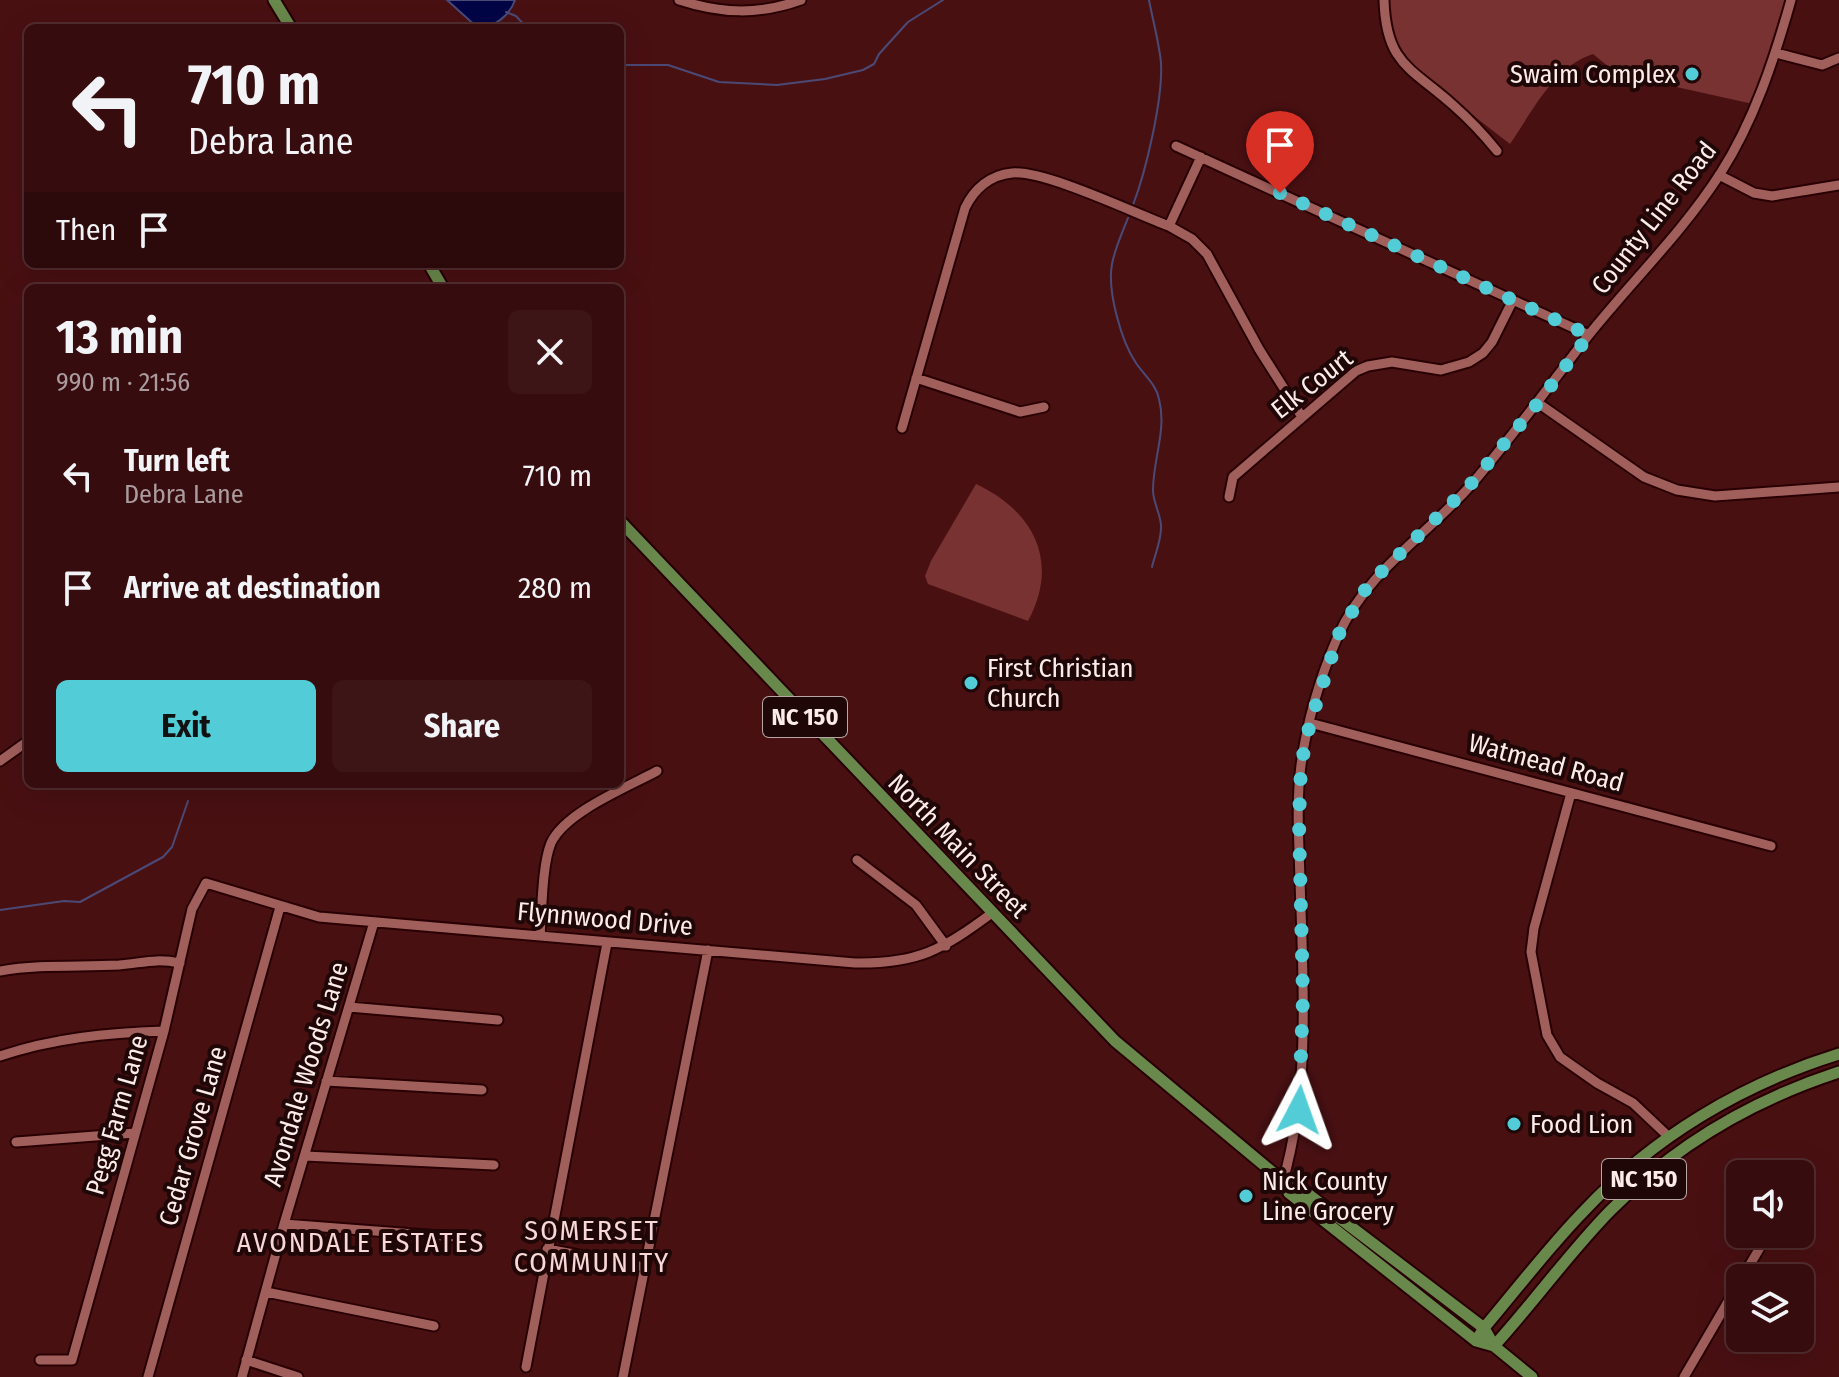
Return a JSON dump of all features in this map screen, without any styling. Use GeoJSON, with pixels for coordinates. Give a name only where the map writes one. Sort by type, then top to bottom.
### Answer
{"type":"FeatureCollection","features":[{"type":"Feature","properties":{"kind":"main road"},"geometry":{"type":"LineString","coordinates":[[274,0],[289,24]]}},
{"type":"Feature","properties":{"kind":"main road","name":"North Main Street"},"geometry":{"type":"LineString","coordinates":[[624,525],[1122,1048],[1283,1181],[1296,1185],[1484,1328],[1494,1346],[1532,1377]]}},
{"type":"Feature","properties":{"kind":"main road","name":"NC 150"},"geometry":{"type":"LineString","coordinates":[[1484,1328],[1582,1213],[1623,1173],[1669,1137],[1699,1116],[1749,1089],[1801,1066],[1839,1054]]}},
{"type":"Feature","properties":{"kind":"main road","name":"NC 150"},"geometry":{"type":"LineString","coordinates":[[1494,1346],[1609,1213],[1663,1163],[1740,1113],[1839,1072]]}},
{"type":"Feature","properties":{"kind":"main road","name":"North Main Street"},"geometry":{"type":"LineString","coordinates":[[1283,1181],[1289,1193],[1476,1341],[1494,1346]]}},
{"type":"Feature","properties":{"kind":"main road"},"geometry":{"type":"LineString","coordinates":[[1476,1341],[1484,1328]]}},
{"type":"Feature","properties":{"kind":"street"},"geometry":{"type":"LineString","coordinates":[[679,0],[723,11],[744,12],[801,0]]}},
{"type":"Feature","properties":{"kind":"street"},"geometry":{"type":"LineString","coordinates":[[1384,0],[1387,31],[1408,69],[1452,103],[1497,151]]}},
{"type":"Feature","properties":{"kind":"street","name":"County Line Road"},"geometry":{"type":"LineString","coordinates":[[1283,1181],[1296,1129],[1301,1092],[1301,765],[1310,723],[1339,634],[1368,585],[1470,485],[1589,335],[1673,238],[1719,175],[1750,118],[1776,53],[1791,0]]}},
{"type":"Feature","properties":{"kind":"street"},"geometry":{"type":"LineString","coordinates":[[1776,53],[1822,65],[1839,58]]}},
{"type":"Feature","properties":{"kind":"street"},"geometry":{"type":"LineString","coordinates":[[1176,146],[1589,335]]}},
{"type":"Feature","properties":{"kind":"street"},"geometry":{"type":"LineString","coordinates":[[1169,226],[1201,157]]}},
{"type":"Feature","properties":{"kind":"street"},"geometry":{"type":"LineString","coordinates":[[902,428],[965,208],[979,187],[993,177],[1013,173],[1067,186],[1169,226],[1192,239],[1207,254],[1259,349],[1302,417]]}},
{"type":"Feature","properties":{"kind":"street"},"geometry":{"type":"LineString","coordinates":[[1719,175],[1754,193],[1772,196],[1839,185]]}},
{"type":"Feature","properties":{"kind":"street","name":"Elk Court"},"geometry":{"type":"LineString","coordinates":[[1229,497],[1233,477],[1356,371],[1392,362],[1441,370],[1469,362],[1492,342],[1513,300]]}},
{"type":"Feature","properties":{"kind":"street"},"geometry":{"type":"LineString","coordinates":[[916,378],[1020,412],[1044,407]]}},
{"type":"Feature","properties":{"kind":"street"},"geometry":{"type":"LineString","coordinates":[[1538,403],[1644,477],[1669,488],[1715,496],[1839,487]]}},
{"type":"Feature","properties":{"kind":"street","name":"Watmead Road"},"geometry":{"type":"LineString","coordinates":[[1310,723],[1771,846]]}},
{"type":"Feature","properties":{"kind":"street"},"geometry":{"type":"LineString","coordinates":[[0,761],[24,744]]}},
{"type":"Feature","properties":{"kind":"street"},"geometry":{"type":"LineString","coordinates":[[540,936],[548,853],[558,833],[589,807],[657,771]]}},
{"type":"Feature","properties":{"kind":"street"},"geometry":{"type":"LineString","coordinates":[[1571,793],[1534,928],[1531,952],[1544,1024],[1550,1043],[1560,1057],[1633,1103],[1669,1137]]}},
{"type":"Feature","properties":{"kind":"street"},"geometry":{"type":"LineString","coordinates":[[857,860],[916,905],[946,946]]}},
{"type":"Feature","properties":{"kind":"street","name":"Flynnwood Drive"},"geometry":{"type":"LineString","coordinates":[[206,883],[319,917],[877,963],[909,960],[946,946],[992,913]]}},
{"type":"Feature","properties":{"kind":"street","name":"Pegg Farm Lane"},"geometry":{"type":"LineString","coordinates":[[40,1360],[72,1360],[164,1031],[192,909],[206,883]]}},
{"type":"Feature","properties":{"kind":"street","name":"Cedar Grove Lane"},"geometry":{"type":"LineString","coordinates":[[148,1377],[280,907]]}},
{"type":"Feature","properties":{"kind":"street","name":"Avondale Woods Lane"},"geometry":{"type":"LineString","coordinates":[[242,1377],[374,922]]}},
{"type":"Feature","properties":{"kind":"street"},"geometry":{"type":"LineString","coordinates":[[526,1367],[607,943]]}},
{"type":"Feature","properties":{"kind":"street"},"geometry":{"type":"LineString","coordinates":[[623,1377],[708,950]]}},
{"type":"Feature","properties":{"kind":"street"},"geometry":{"type":"LineString","coordinates":[[0,971],[155,959],[180,963]]}},
{"type":"Feature","properties":{"kind":"street"},"geometry":{"type":"LineString","coordinates":[[349,1007],[498,1020]]}},
{"type":"Feature","properties":{"kind":"street"},"geometry":{"type":"LineString","coordinates":[[0,1056],[40,1042],[104,1033],[164,1031]]}},
{"type":"Feature","properties":{"kind":"street"},"geometry":{"type":"LineString","coordinates":[[326,1081],[482,1090]]}},
{"type":"Feature","properties":{"kind":"street"},"geometry":{"type":"LineString","coordinates":[[16,1142],[135,1133]]}},
{"type":"Feature","properties":{"kind":"street"},"geometry":{"type":"LineString","coordinates":[[305,1156],[494,1165]]}},
{"type":"Feature","properties":{"kind":"street"},"geometry":{"type":"LineString","coordinates":[[284,1224],[454,1237]]}},
{"type":"Feature","properties":{"kind":"street"},"geometry":{"type":"LineString","coordinates":[[547,1249],[644,1267]]}},
{"type":"Feature","properties":{"kind":"street"},"geometry":{"type":"LineString","coordinates":[[266,1292],[434,1326]]}},
{"type":"Feature","properties":{"kind":"street"},"geometry":{"type":"LineString","coordinates":[[1684,1377],[1726,1305]]}},
{"type":"Feature","properties":{"kind":"street"},"geometry":{"type":"LineString","coordinates":[[246,1360],[298,1377]]}},
{"type":"Feature","properties":{"kind":"shaded area"},"geometry":{"type":"Polygon","coordinates":[[[447,0],[515,0],[501,20],[494,24],[474,24],[447,0]]]}},
{"type":"Feature","properties":{"kind":"shaded area","name":"Swaim Complex"},"geometry":{"type":"Polygon","coordinates":[[[1386,0],[1785,0],[1753,104],[1627,76],[1593,54],[1579,60],[1555,79],[1510,144],[1408,65],[1392,39],[1386,0]]]}},
{"type":"Feature","properties":{"kind":"shaded area"},"geometry":{"type":"Polygon","coordinates":[[[976,484],[1013,508],[1036,540],[1042,578],[1028,621],[928,584],[925,576],[931,561],[976,484]]]}},
{"type":"Feature","properties":{"kind":"waterway"},"geometry":{"type":"LineString","coordinates":[[624,65],[668,65],[719,82],[777,85],[825,79],[863,70],[874,64],[879,54],[908,22],[943,0]]}},
{"type":"Feature","properties":{"kind":"waterway"},"geometry":{"type":"LineString","coordinates":[[1133,205],[1153,135],[1161,78],[1160,55],[1149,0]]}},
{"type":"Feature","properties":{"kind":"waterway"},"geometry":{"type":"LineString","coordinates":[[506,12],[516,16],[523,24]]}},
{"type":"Feature","properties":{"kind":"waterway"},"geometry":{"type":"LineString","coordinates":[[1128,218],[1113,258],[1111,275],[1116,315],[1125,342],[1155,389],[1161,411],[1153,490],[1161,530],[1152,567]]}},
{"type":"Feature","properties":{"kind":"waterway"},"geometry":{"type":"LineString","coordinates":[[0,910],[64,901],[80,902],[163,857],[172,847],[188,801]]}},
{"type":"Feature","properties":{"kind":"place","name":"Swaim Complex"},"geometry":{"type":"Point","coordinates":[1692,74]}},
{"type":"Feature","properties":{"kind":"place","name":"First Christian Church"},"geometry":{"type":"Point","coordinates":[971,683]}},
{"type":"Feature","properties":{"kind":"place","name":"Food Lion"},"geometry":{"type":"Point","coordinates":[1514,1124]}},
{"type":"Feature","properties":{"kind":"place","name":"Nick County Line Grocery"},"geometry":{"type":"Point","coordinates":[1246,1196]}},
{"type":"Feature","properties":{"kind":"district","name":"AVONDALE ESTATES"},"geometry":{"type":"Point","coordinates":[361,1242]}},
{"type":"Feature","properties":{"kind":"district","name":"SOMERSET COMMUNITY"},"geometry":{"type":"Point","coordinates":[592,1246]}},
{"type":"Feature","properties":{"kind":"route"},"geometry":{"type":"LineString","coordinates":[[1280,193],[1589,335],[1470,485],[1368,585],[1353,607],[1330,658],[1310,723],[1299,793],[1303,998],[1299,1110]]}}]}
